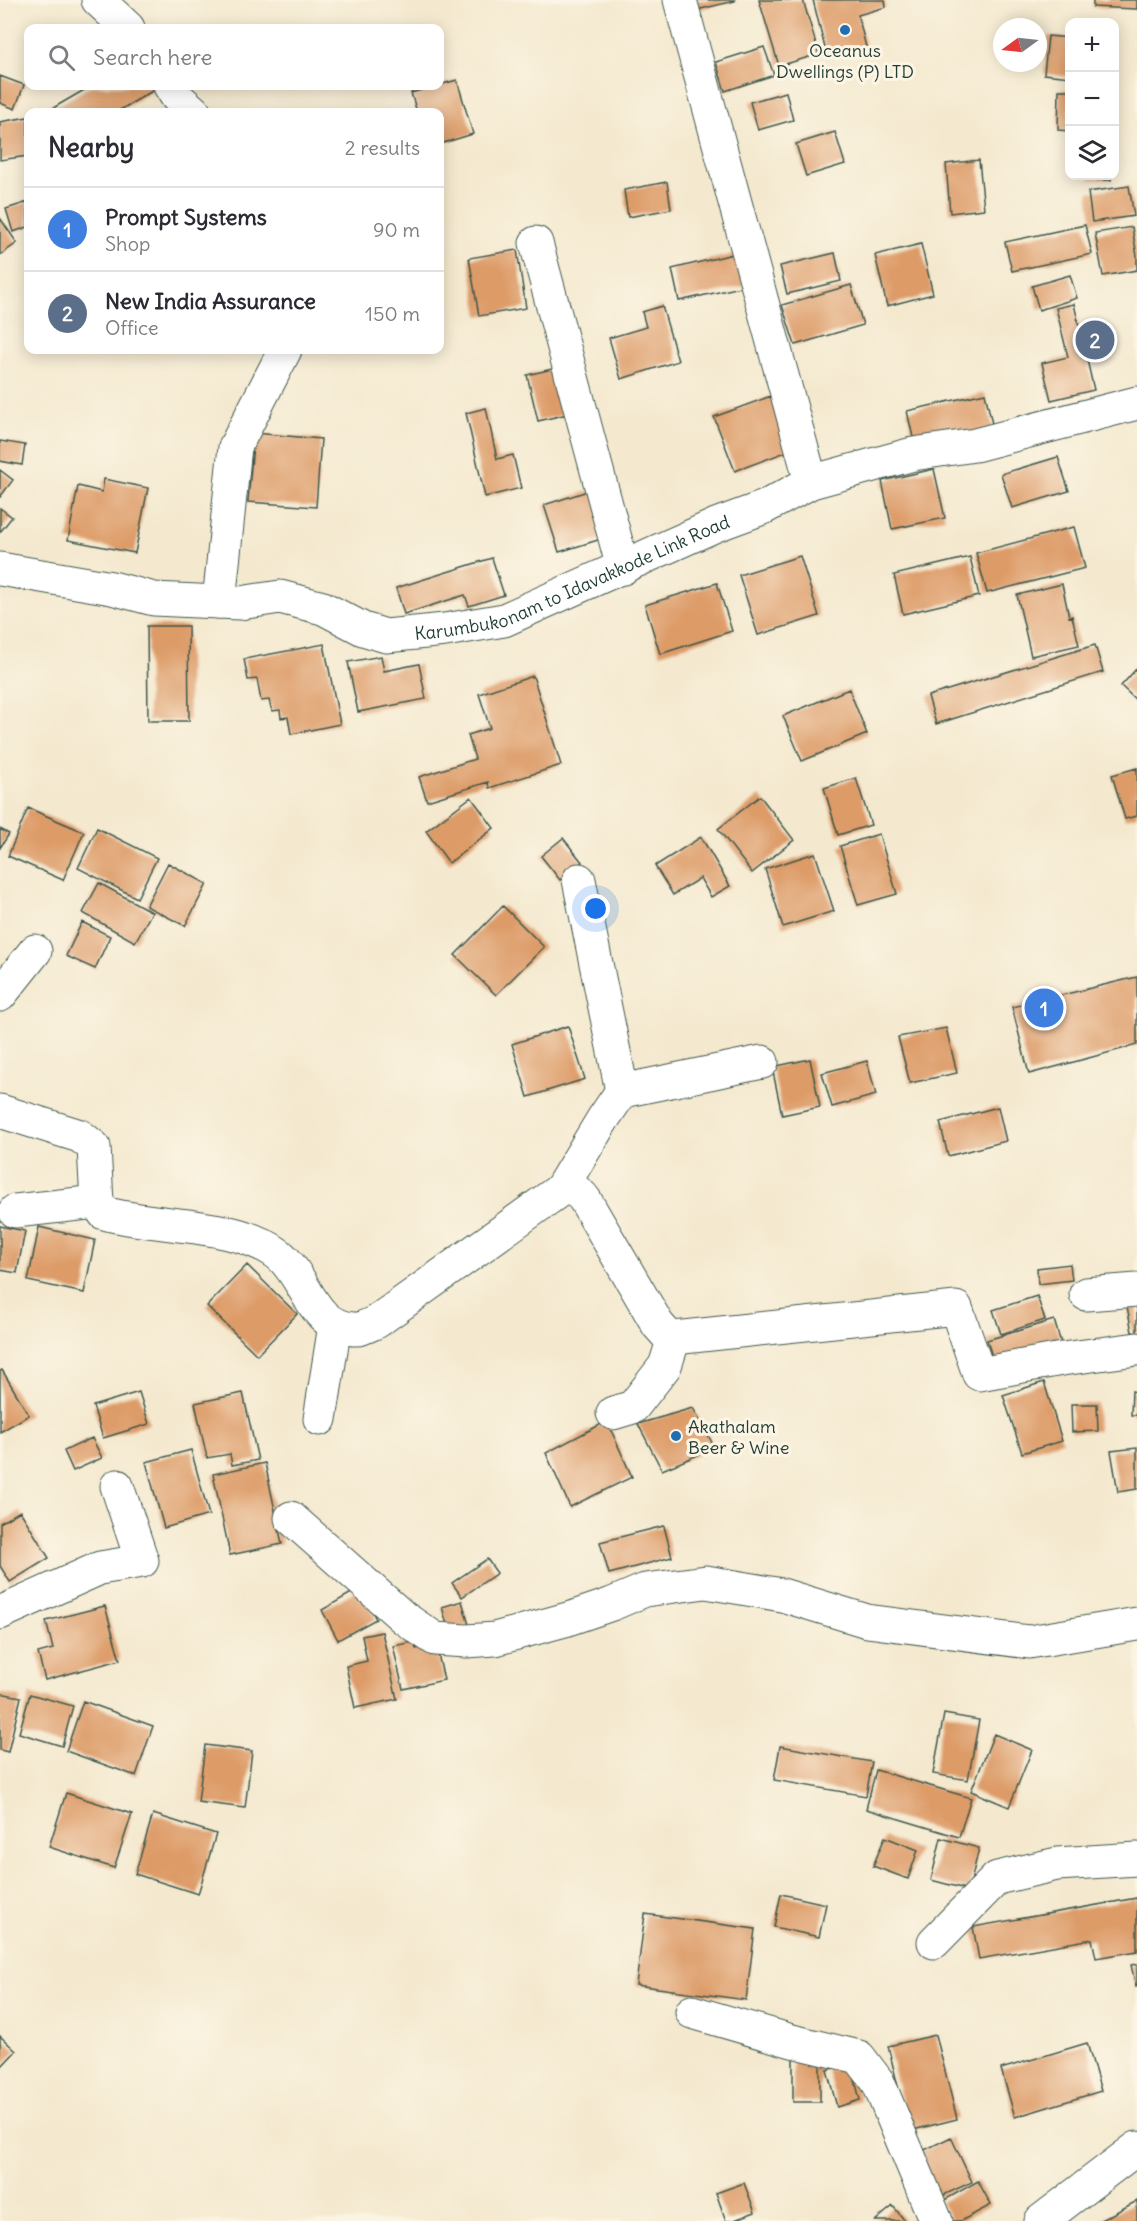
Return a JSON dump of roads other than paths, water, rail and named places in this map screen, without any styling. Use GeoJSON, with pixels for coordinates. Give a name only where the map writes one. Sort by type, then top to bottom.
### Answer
{"type":"FeatureCollection","features":[{"type":"Feature","properties":{"kind":"street"},"geometry":{"type":"LineString","coordinates":[[98,0],[124,24]]}},
{"type":"Feature","properties":{"kind":"street"},"geometry":{"type":"LineString","coordinates":[[680,0],[811,482]]}},
{"type":"Feature","properties":{"kind":"street"},"geometry":{"type":"LineString","coordinates":[[173,90],[189,108]]}},
{"type":"Feature","properties":{"kind":"street"},"geometry":{"type":"LineString","coordinates":[[536,243],[623,568]]}},
{"type":"Feature","properties":{"kind":"street"},"geometry":{"type":"LineString","coordinates":[[219,602],[235,447],[283,354]]}},
{"type":"Feature","properties":{"kind":"street","name":"Karumbukonam to Idavakkode Link Road"},"geometry":{"type":"LineString","coordinates":[[0,569],[112,588],[154,599],[240,603],[280,597],[323,608],[363,629],[386,636],[446,630],[504,620],[716,525],[765,507],[811,482],[912,454],[975,445],[1137,403]]}},
{"type":"Feature","properties":{"kind":"street"},"geometry":{"type":"LineString","coordinates":[[579,880],[622,1091]]}},
{"type":"Feature","properties":{"kind":"street"},"geometry":{"type":"LineString","coordinates":[[0,995],[35,951]]}},
{"type":"Feature","properties":{"kind":"street"},"geometry":{"type":"LineString","coordinates":[[0,1111],[80,1136],[94,1147],[97,1202],[104,1213],[123,1218],[219,1230],[263,1245],[279,1255],[317,1310],[335,1325],[355,1330],[375,1322],[560,1190],[622,1091],[762,1062]]}},
{"type":"Feature","properties":{"kind":"street"},"geometry":{"type":"LineString","coordinates":[[560,1190],[574,1190],[585,1200],[658,1325],[667,1335],[674,1338],[956,1308],[979,1374],[1062,1359],[1137,1349]]}},
{"type":"Feature","properties":{"kind":"street"},"geometry":{"type":"LineString","coordinates":[[15,1211],[97,1202]]}},
{"type":"Feature","properties":{"kind":"street"},"geometry":{"type":"LineString","coordinates":[[1086,1294],[1137,1290]]}},
{"type":"Feature","properties":{"kind":"street"},"geometry":{"type":"LineString","coordinates":[[320,1419],[335,1325]]}},
{"type":"Feature","properties":{"kind":"street"},"geometry":{"type":"LineString","coordinates":[[613,1413],[633,1407],[665,1366],[674,1338]]}},
{"type":"Feature","properties":{"kind":"street"},"geometry":{"type":"LineString","coordinates":[[0,1613],[100,1568],[142,1561],[117,1486]]}},
{"type":"Feature","properties":{"kind":"street"},"geometry":{"type":"LineString","coordinates":[[291,1518],[404,1618],[435,1639],[467,1641],[495,1639],[568,1619],[645,1590],[706,1582],[782,1595],[867,1622],[1029,1642],[1137,1624]]}},
{"type":"Feature","properties":{"kind":"street"},"geometry":{"type":"LineString","coordinates":[[934,1942],[997,1878],[1057,1864],[1137,1859]]}},
{"type":"Feature","properties":{"kind":"street"},"geometry":{"type":"LineString","coordinates":[[692,2012],[792,2041],[858,2057],[878,2082],[936,2221]]}},
{"type":"Feature","properties":{"kind":"street"},"geometry":{"type":"LineString","coordinates":[[1041,2221],[1137,2148]]}},
{"type":"Feature","properties":{"kind":"place","name":"Oceanus Dwellings (P) LTD"},"geometry":{"type":"Point","coordinates":[845,30]}},
{"type":"Feature","properties":{"kind":"place","name":"New India Assurance"},"geometry":{"type":"Point","coordinates":[1095,340]}},
{"type":"Feature","properties":{"kind":"place","name":"Prompt Systems"},"geometry":{"type":"Point","coordinates":[1044,1008]}},
{"type":"Feature","properties":{"kind":"place","name":"Akathalam Beer & Wine"},"geometry":{"type":"Point","coordinates":[676,1436]}}]}
